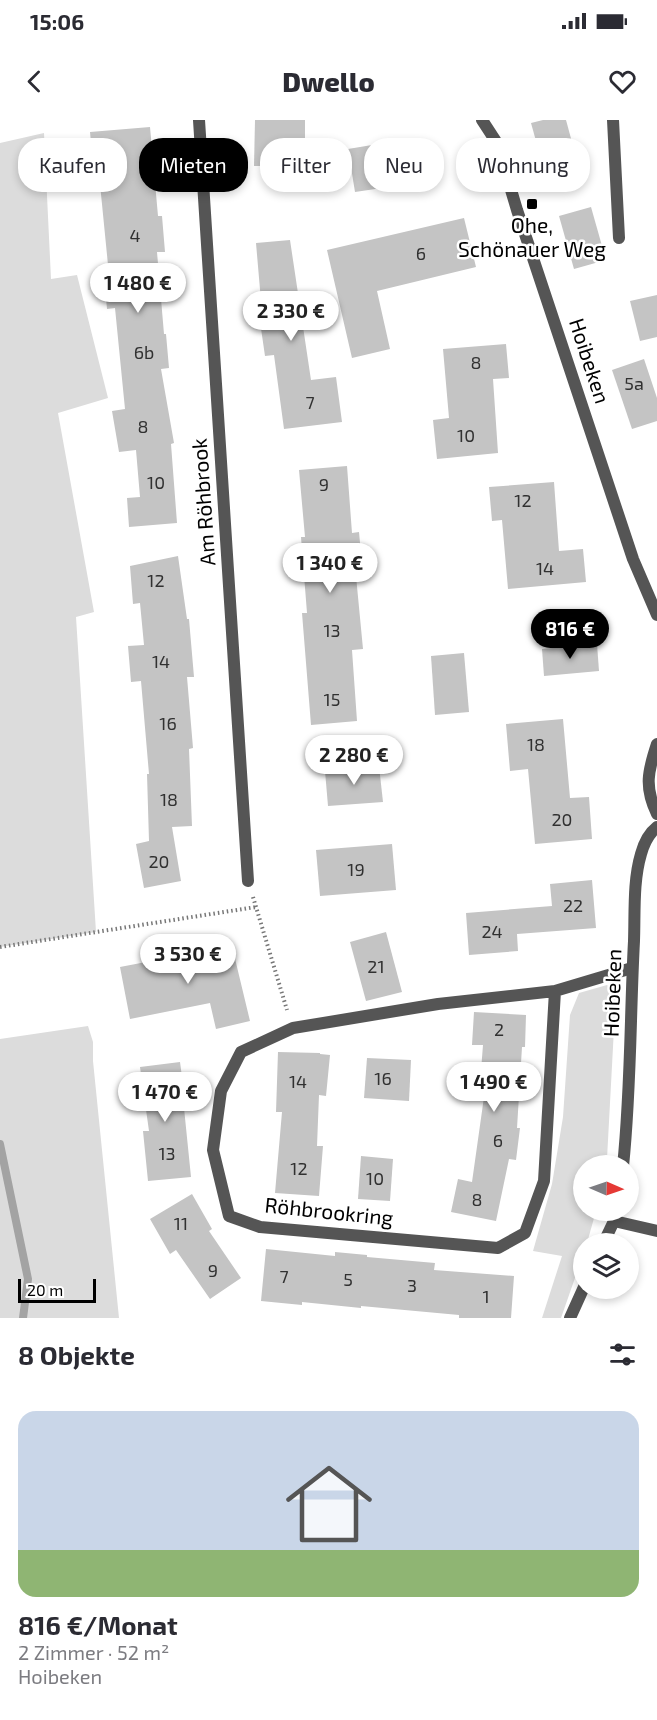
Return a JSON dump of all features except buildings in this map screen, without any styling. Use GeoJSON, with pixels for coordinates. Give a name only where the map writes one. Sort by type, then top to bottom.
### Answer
{"type":"FeatureCollection","features":[{"type":"Feature","properties":{"kind":"street","name":"Am Röhbrook"},"geometry":{"type":"LineString","coordinates":[[199,120],[248,881]]}},
{"type":"Feature","properties":{"kind":"street","name":"Hoibeken"},"geometry":{"type":"LineString","coordinates":[[482,120],[497,143],[517,210],[633,559],[657,615]]}},
{"type":"Feature","properties":{"kind":"street"},"geometry":{"type":"LineString","coordinates":[[613,120],[619,238]]}},
{"type":"Feature","properties":{"kind":"street"},"geometry":{"type":"LineString","coordinates":[[657,744],[648,773],[648,785],[657,814]]}},
{"type":"Feature","properties":{"kind":"street","name":"Hoibeken"},"geometry":{"type":"LineString","coordinates":[[624,1155],[630,1063],[637,874],[640,855],[648,835],[657,827]]}},
{"type":"Feature","properties":{"kind":"street","name":"Röhbrookring"},"geometry":{"type":"LineString","coordinates":[[555,991],[544,1180],[525,1233],[498,1248],[260,1227],[229,1216],[213,1150],[221,1091],[242,1052],[292,1028],[438,1004],[555,991],[632,968]]}},
{"type":"Feature","properties":{"kind":"street"},"geometry":{"type":"LineString","coordinates":[[629,1221],[657,1231]]}},
{"type":"Feature","properties":{"kind":"street"},"geometry":{"type":"LineString","coordinates":[[570,1318],[579,1299]]}},
{"type":"Feature","properties":{"kind":"path"},"geometry":{"type":"LineString","coordinates":[[248,881],[292,1028]]}},
{"type":"Feature","properties":{"kind":"path"},"geometry":{"type":"LineString","coordinates":[[0,947],[256,907]]}},
{"type":"Feature","properties":{"kind":"shaded area"},"geometry":{"type":"Polygon","coordinates":[[[44,133],[44,138],[22,138],[44,133]]]}},
{"type":"Feature","properties":{"kind":"shaded area"},"geometry":{"type":"Polygon","coordinates":[[[18,139],[18,192],[47,192],[51,279],[77,275],[108,398],[58,413],[94,612],[76,617],[96,932],[0,947],[0,143],[18,139]]]}},
{"type":"Feature","properties":{"kind":"shaded area"},"geometry":{"type":"Polygon","coordinates":[[[607,985],[616,991],[607,1155],[573,1155],[573,1221],[593,1221],[590,1233],[573,1233],[573,1284],[561,1318],[542,1318],[562,1256],[533,1251],[552,1184],[563,1117],[570,1015],[579,993],[607,985]]]}},
{"type":"Feature","properties":{"kind":"shaded area"},"geometry":{"type":"Polygon","coordinates":[[[88,1026],[93,1042],[119,1318],[0,1318],[0,1039],[88,1026]]]}},
{"type":"Feature","properties":{"kind":"waterway"},"geometry":{"type":"LineString","coordinates":[[0,1144],[28,1279],[23,1318]]}},
{"type":"Feature","properties":{"kind":"place","name":"Ohe, Schönauer Weg"},"geometry":{"type":"Point","coordinates":[532,204]}}]}
